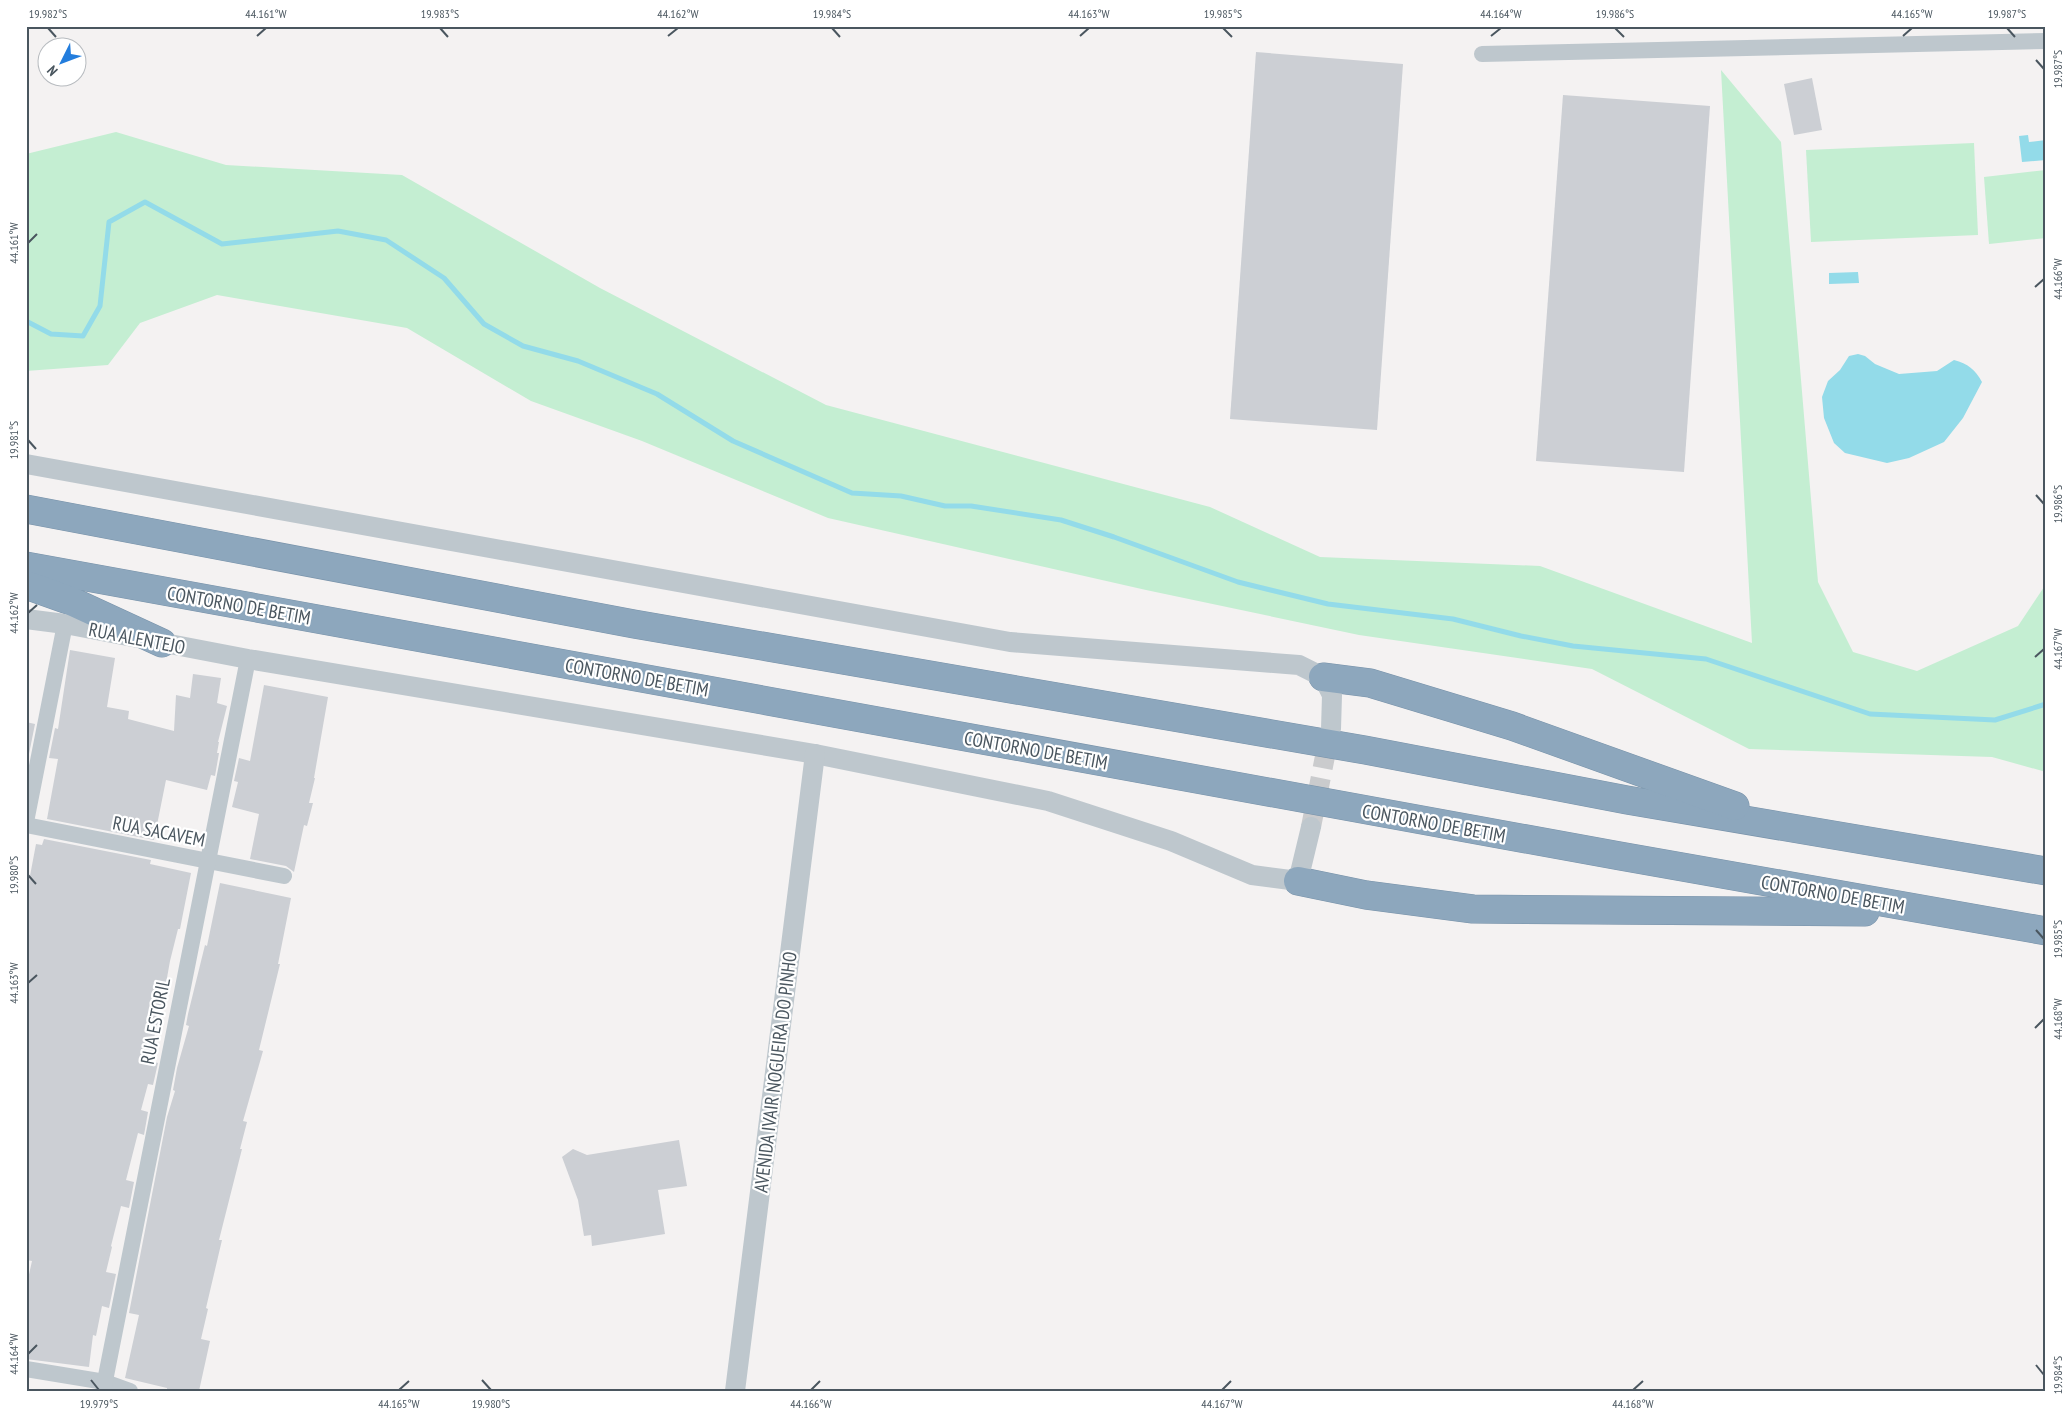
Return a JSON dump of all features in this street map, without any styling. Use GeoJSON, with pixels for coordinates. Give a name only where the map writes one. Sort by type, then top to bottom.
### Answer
{"type":"FeatureCollection","features":[{"type":"Feature","properties":{"kind":"highway"},"geometry":{"type":"LineString","coordinates":[[26,509],[634,624],[1364,750],[1627,800],[2046,871]]}},
{"type":"Feature","properties":{"kind":"highway","name":"CONTORNO DE BETIM"},"geometry":{"type":"LineString","coordinates":[[26,566],[1620,856],[2046,931]]}},
{"type":"Feature","properties":{"kind":"highway"},"geometry":{"type":"LineString","coordinates":[[26,586],[70,601],[162,643]]}},
{"type":"Feature","properties":{"kind":"highway"},"geometry":{"type":"LineString","coordinates":[[1323,677],[1370,683],[1512,726],[1802,830]]}},
{"type":"Feature","properties":{"kind":"highway"},"geometry":{"type":"LineString","coordinates":[[1298,881],[1366,895],[1472,909],[1940,913]]}},
{"type":"Feature","properties":{"kind":"street"},"geometry":{"type":"LineString","coordinates":[[1482,54],[2046,41]]}},
{"type":"Feature","properties":{"kind":"street"},"geometry":{"type":"LineString","coordinates":[[26,464],[1010,642],[1299,665],[1323,677],[1332,695],[1331,729]]}},
{"type":"Feature","properties":{"kind":"street","name":"RUA ALENTEJO"},"geometry":{"type":"LineString","coordinates":[[26,619],[66,624],[248,659],[815,754],[1048,801],[1171,841],[1252,874],[1298,881]]}},
{"type":"Feature","properties":{"kind":"street"},"geometry":{"type":"LineString","coordinates":[[26,824],[66,624]]}},
{"type":"Feature","properties":{"kind":"street","name":"RUA ESTORIL"},"geometry":{"type":"LineString","coordinates":[[104,1386],[248,659]]}},
{"type":"Feature","properties":{"kind":"street","name":"AVENIDA IVAIR NOGUEIRA DO PINHO"},"geometry":{"type":"LineString","coordinates":[[735,1391],[815,754]]}},
{"type":"Feature","properties":{"kind":"street","name":"RUA SACAVEM"},"geometry":{"type":"LineString","coordinates":[[26,824],[284,876]]}},
{"type":"Feature","properties":{"kind":"street"},"geometry":{"type":"LineString","coordinates":[[1298,881],[1311,826]]}},
{"type":"Feature","properties":{"kind":"street"},"geometry":{"type":"LineString","coordinates":[[26,1369],[130,1391]]}},
{"type":"Feature","properties":{"kind":"green space"},"geometry":{"type":"Polygon","coordinates":[[[1721,70],[1781,142],[1818,582],[1853,652],[1917,671],[2018,626],[2046,584],[2046,772],[1992,757],[1749,749],[1592,669],[1359,635],[1146,590],[828,518],[642,441],[531,401],[407,328],[217,295],[140,323],[108,365],[26,371],[26,154],[116,132],[226,165],[402,175],[600,288],[826,405],[1210,507],[1320,557],[1540,566],[1752,643],[1721,70]]]}},
{"type":"Feature","properties":{"kind":"green space"},"geometry":{"type":"Polygon","coordinates":[[[1974,143],[1978,235],[1811,242],[1806,150],[1974,143]]]}},
{"type":"Feature","properties":{"kind":"green space"},"geometry":{"type":"Polygon","coordinates":[[[2046,170],[2046,238],[1989,244],[1984,177],[2046,170]]]}},
{"type":"Feature","properties":{"kind":"water"},"geometry":{"type":"Polygon","coordinates":[[[2028,135],[2029,142],[2046,140],[2046,160],[2022,162],[2019,136],[2028,135]]]}},
{"type":"Feature","properties":{"kind":"water"},"geometry":{"type":"Polygon","coordinates":[[[1858,272],[1859,283],[1829,284],[1829,273],[1858,272]]]}},
{"type":"Feature","properties":{"kind":"water"},"geometry":{"type":"Polygon","coordinates":[[[1858,354],[1865,356],[1875,364],[1899,374],[1937,371],[1954,360],[1971,368],[1982,382],[1963,418],[1944,442],[1909,458],[1887,463],[1845,453],[1834,443],[1824,418],[1822,397],[1828,381],[1840,370],[1849,356],[1858,354]]]}},
{"type":"Feature","properties":{"kind":"building"},"geometry":{"type":"Polygon","coordinates":[[[1256,52],[1403,64],[1377,430],[1230,419],[1256,52]]]}},
{"type":"Feature","properties":{"kind":"building"},"geometry":{"type":"Polygon","coordinates":[[[1812,78],[1822,130],[1794,135],[1784,84],[1812,78]]]}},
{"type":"Feature","properties":{"kind":"building"},"geometry":{"type":"Polygon","coordinates":[[[1563,95],[1710,106],[1684,472],[1536,461],[1563,95]]]}},
{"type":"Feature","properties":{"kind":"building"},"geometry":{"type":"Polygon","coordinates":[[[70,650],[115,658],[107,707],[129,711],[128,719],[174,731],[176,695],[190,698],[193,674],[221,678],[217,703],[227,706],[218,742],[217,753],[219,753],[215,776],[211,775],[207,790],[166,780],[154,840],[47,819],[58,759],[49,758],[55,728],[58,729],[70,650]]]}},
{"type":"Feature","properties":{"kind":"building"},"geometry":{"type":"Polygon","coordinates":[[[264,685],[328,697],[309,803],[313,803],[307,826],[304,825],[294,872],[286,866],[250,859],[259,814],[232,807],[238,782],[234,781],[239,758],[250,761],[264,685]]]}},
{"type":"Feature","properties":{"kind":"building"},"geometry":{"type":"Polygon","coordinates":[[[26,722],[35,724],[29,754],[26,754],[26,722]]]}},
{"type":"Feature","properties":{"kind":"building"},"geometry":{"type":"Polygon","coordinates":[[[44,839],[151,860],[150,864],[191,873],[180,929],[178,929],[170,961],[165,989],[167,989],[151,1049],[154,1049],[151,1061],[158,1063],[153,1085],[148,1084],[141,1110],[148,1112],[144,1135],[138,1133],[126,1180],[134,1182],[129,1208],[121,1206],[106,1272],[116,1274],[109,1308],[102,1306],[96,1336],[93,1335],[89,1367],[26,1359],[26,1288],[32,1261],[26,1260],[26,897],[36,844],[42,845],[44,839]]]}},
{"type":"Feature","properties":{"kind":"building"},"geometry":{"type":"Polygon","coordinates":[[[220,883],[291,898],[278,964],[280,964],[259,1050],[263,1051],[243,1121],[247,1122],[240,1149],[242,1149],[219,1240],[222,1240],[206,1308],[208,1309],[201,1339],[210,1341],[199,1391],[167,1391],[167,1388],[125,1378],[139,1315],[129,1313],[167,1117],[175,1091],[173,1090],[177,1068],[189,1026],[186,1025],[188,1014],[205,945],[207,946],[220,883]]]}},
{"type":"Feature","properties":{"kind":"building"},"geometry":{"type":"Polygon","coordinates":[[[679,1140],[687,1186],[658,1190],[665,1234],[592,1246],[591,1235],[584,1236],[578,1200],[562,1157],[573,1149],[587,1155],[679,1140]]]}},
{"type":"Feature","properties":{"kind":"waterway"},"geometry":{"type":"LineString","coordinates":[[26,321],[51,334],[83,336],[100,306],[109,222],[145,202],[222,244],[338,231],[386,240],[444,278],[484,324],[523,346],[578,361],[657,394],[733,441],[852,493],[901,496],[945,506],[971,506],[1061,520],[1238,582],[1328,604],[1453,619],[1521,636],[1573,646],[1706,659],[1870,714],[1995,720],[2046,704]]}},
{"type":"Feature","properties":{"kind":"tunnel"},"geometry":{"type":"LineString","coordinates":[[1311,827],[1330,731]]}}]}
